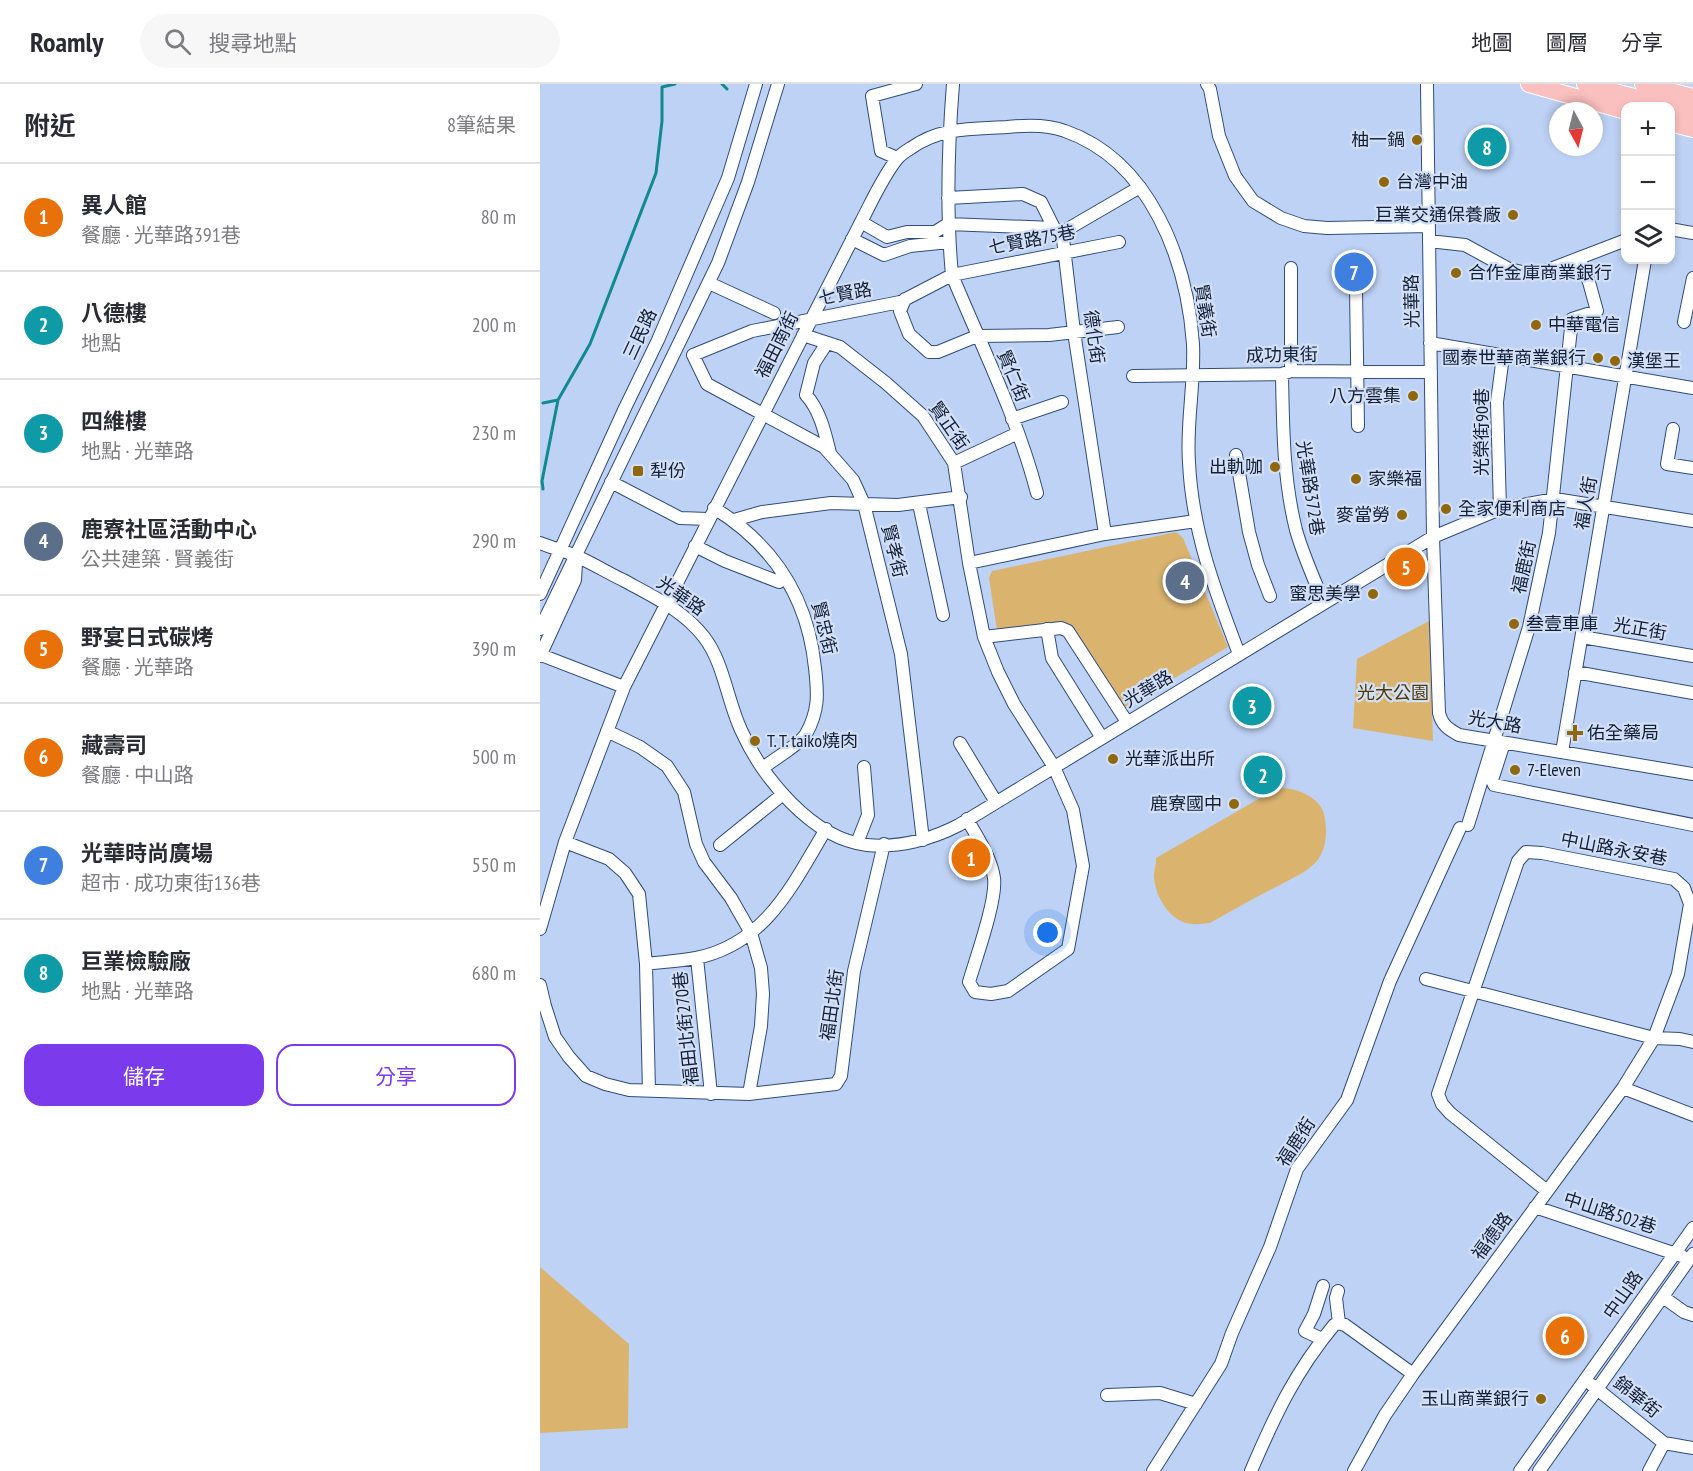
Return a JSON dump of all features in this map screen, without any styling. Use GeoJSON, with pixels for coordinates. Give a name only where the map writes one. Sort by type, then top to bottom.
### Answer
{"type":"FeatureCollection","features":[{"type":"Feature","properties":{"kind":"main road"},"geometry":{"type":"LineString","coordinates":[[1529,84],[1621,110]]}},
{"type":"Feature","properties":{"kind":"main road"},"geometry":{"type":"LineString","coordinates":[[1585,84],[1651,102]]}},
{"type":"Feature","properties":{"kind":"main road"},"geometry":{"type":"LineString","coordinates":[[1643,84],[1693,97]]}},
{"type":"Feature","properties":{"kind":"main road"},"geometry":{"type":"LineString","coordinates":[[1675,108],[1693,113]]}},
{"type":"Feature","properties":{"kind":"main road"},"geometry":{"type":"LineString","coordinates":[[1675,124],[1693,129]]}},
{"type":"Feature","properties":{"kind":"street","name":"三民路"},"geometry":{"type":"LineString","coordinates":[[540,594],[658,340],[728,178],[756,84]]}},
{"type":"Feature","properties":{"kind":"street"},"geometry":{"type":"LineString","coordinates":[[540,629],[718,263],[737,213],[778,84]]}},
{"type":"Feature","properties":{"kind":"street"},"geometry":{"type":"LineString","coordinates":[[897,158],[881,151],[872,96],[916,84]]}},
{"type":"Feature","properties":{"kind":"street"},"geometry":{"type":"LineString","coordinates":[[952,274],[948,198],[949,130],[953,84]]}},
{"type":"Feature","properties":{"kind":"street"},"geometry":{"type":"LineString","coordinates":[[1207,84],[1210,89],[1218,136],[1235,176],[1253,201],[1281,218],[1304,226],[1327,228],[1429,226]]}},
{"type":"Feature","properties":{"kind":"street","name":"光華路"},"geometry":{"type":"LineString","coordinates":[[559,551],[576,556],[666,603],[687,619],[705,638],[718,663],[731,706],[749,747],[783,794],[807,817],[826,829],[857,843],[868,845],[923,840],[937,836],[1432,537],[1427,84]]}},
{"type":"Feature","properties":{"kind":"street","name":"賢義街"},"geometry":{"type":"LineString","coordinates":[[949,130],[1021,126],[1049,127],[1066,131],[1107,153],[1140,187],[1170,238],[1191,319],[1194,374],[1188,461],[1196,521],[1208,571],[1239,654]]}},
{"type":"Feature","properties":{"kind":"street"},"geometry":{"type":"LineString","coordinates":[[744,127],[764,131]]}},
{"type":"Feature","properties":{"kind":"street","name":"福田南街"},"geometry":{"type":"LineString","coordinates":[[666,603],[852,239],[897,158],[916,144],[949,130]]}},
{"type":"Feature","properties":{"kind":"street"},"geometry":{"type":"LineString","coordinates":[[861,222],[887,237],[907,232],[935,232],[948,224],[1059,231],[1066,230],[1140,187]]}},
{"type":"Feature","properties":{"kind":"street"},"geometry":{"type":"LineString","coordinates":[[948,198],[1023,194],[1041,202],[1059,231]]}},
{"type":"Feature","properties":{"kind":"street"},"geometry":{"type":"LineString","coordinates":[[1675,230],[1693,233]]}},
{"type":"Feature","properties":{"kind":"street","name":"德化街"},"geometry":{"type":"LineString","coordinates":[[1059,231],[1105,534]]}},
{"type":"Feature","properties":{"kind":"street","name":"七賢路"},"geometry":{"type":"LineString","coordinates":[[852,239],[884,255],[910,246],[949,242]]}},
{"type":"Feature","properties":{"kind":"street"},"geometry":{"type":"LineString","coordinates":[[1429,241],[1465,245],[1509,269],[1540,273],[1621,242]]}},
{"type":"Feature","properties":{"kind":"street","name":"七賢路75巷"},"geometry":{"type":"LineString","coordinates":[[952,274],[1019,263],[1119,242]]}},
{"type":"Feature","properties":{"kind":"street","name":"福鹿街"},"geometry":{"type":"LineString","coordinates":[[1153,1471],[1221,1364],[1232,1333],[1270,1247],[1297,1169],[1347,1100],[1390,981],[1464,826],[1499,742],[1529,627],[1550,533],[1572,319],[1598,311],[1579,259]]}},
{"type":"Feature","properties":{"kind":"street","name":"福人街"},"geometry":{"type":"LineString","coordinates":[[1562,752],[1644,264]]}},
{"type":"Feature","properties":{"kind":"street","name":"光華路372巷"},"geometry":{"type":"LineString","coordinates":[[1291,268],[1283,448],[1296,528],[1304,556],[1324,603]]}},
{"type":"Feature","properties":{"kind":"street","name":"七賢路"},"geometry":{"type":"LineString","coordinates":[[693,355],[752,331],[905,299],[952,274]]}},
{"type":"Feature","properties":{"kind":"street","name":"賢仁街"},"geometry":{"type":"LineString","coordinates":[[952,274],[1018,433],[1037,494]]}},
{"type":"Feature","properties":{"kind":"street"},"geometry":{"type":"LineString","coordinates":[[1684,322],[1693,278]]}},
{"type":"Feature","properties":{"kind":"street"},"geometry":{"type":"LineString","coordinates":[[709,283],[774,313]]}},
{"type":"Feature","properties":{"kind":"street"},"geometry":{"type":"LineString","coordinates":[[1356,288],[1358,426]]}},
{"type":"Feature","properties":{"kind":"street"},"geometry":{"type":"LineString","coordinates":[[905,299],[900,311],[909,334],[929,352],[938,352],[977,336],[1049,335],[1118,327]]}},
{"type":"Feature","properties":{"kind":"street","name":"賢正街"},"geometry":{"type":"LineString","coordinates":[[803,335],[840,347],[886,383],[923,416],[954,463],[969,563],[984,637],[1014,704],[1054,767],[1073,810],[1083,866],[1068,950],[1008,991],[991,994],[975,992],[969,982],[991,908],[994,880],[988,858],[967,819]]}},
{"type":"Feature","properties":{"kind":"street"},"geometry":{"type":"LineString","coordinates":[[658,340],[693,355]]}},
{"type":"Feature","properties":{"kind":"street"},"geometry":{"type":"LineString","coordinates":[[826,343],[814,363],[806,394],[814,404],[830,453]]}},
{"type":"Feature","properties":{"kind":"street"},"geometry":{"type":"LineString","coordinates":[[1430,343],[1693,388]]}},
{"type":"Feature","properties":{"kind":"street","name":"賢孝街"},"geometry":{"type":"LineString","coordinates":[[693,355],[707,384],[825,447],[853,480],[864,504],[901,654],[923,840]]}},
{"type":"Feature","properties":{"kind":"street","name":"光榮街90巷"},"geometry":{"type":"LineString","coordinates":[[1500,509],[1497,402],[1503,356]]}},
{"type":"Feature","properties":{"kind":"street","name":"成功東街"},"geometry":{"type":"LineString","coordinates":[[1133,376],[1287,372],[1431,372]]}},
{"type":"Feature","properties":{"kind":"street"},"geometry":{"type":"LineString","coordinates":[[1012,419],[1062,402]]}},
{"type":"Feature","properties":{"kind":"street"},"geometry":{"type":"LineString","coordinates":[[1673,429],[1668,464],[1693,468]]}},
{"type":"Feature","properties":{"kind":"street"},"geometry":{"type":"LineString","coordinates":[[954,463],[1018,433]]}},
{"type":"Feature","properties":{"kind":"street"},"geometry":{"type":"LineString","coordinates":[[1236,455],[1249,532],[1270,596]]}},
{"type":"Feature","properties":{"kind":"street"},"geometry":{"type":"LineString","coordinates":[[611,482],[680,518],[711,514]]}},
{"type":"Feature","properties":{"kind":"street"},"geometry":{"type":"LineString","coordinates":[[734,520],[773,510],[831,503],[898,505],[960,497]]}},
{"type":"Feature","properties":{"kind":"street"},"geometry":{"type":"LineString","coordinates":[[1432,537],[1500,509],[1554,499],[1693,521]]}},
{"type":"Feature","properties":{"kind":"street"},"geometry":{"type":"LineString","coordinates":[[919,504],[943,615]]}},
{"type":"Feature","properties":{"kind":"street","name":"賢忠街"},"geometry":{"type":"LineString","coordinates":[[711,514],[734,520],[763,546],[792,586],[809,628],[818,692],[816,714],[804,737],[763,768]]}},
{"type":"Feature","properties":{"kind":"street"},"geometry":{"type":"LineString","coordinates":[[969,563],[1105,534],[1196,521]]}},
{"type":"Feature","properties":{"kind":"street","name":"光大路"},"geometry":{"type":"LineString","coordinates":[[1432,537],[1439,713],[1442,723],[1449,730],[1459,735],[1693,774]]}},
{"type":"Feature","properties":{"kind":"street"},"geometry":{"type":"LineString","coordinates":[[540,543],[559,551]]}},
{"type":"Feature","properties":{"kind":"street"},"geometry":{"type":"LineString","coordinates":[[695,546],[725,561],[779,582]]}},
{"type":"Feature","properties":{"kind":"street"},"geometry":{"type":"LineString","coordinates":[[576,556],[575,580],[540,655],[624,687]]}},
{"type":"Feature","properties":{"kind":"street"},"geometry":{"type":"LineString","coordinates":[[540,929],[565,842],[607,730],[624,687],[666,603]]}},
{"type":"Feature","properties":{"kind":"street"},"geometry":{"type":"LineString","coordinates":[[984,637],[1047,629],[1061,628],[1068,631],[1127,722]]}},
{"type":"Feature","properties":{"kind":"street"},"geometry":{"type":"LineString","coordinates":[[1047,629],[1052,658],[1102,738]]}},
{"type":"Feature","properties":{"kind":"street","name":"光正街"},"geometry":{"type":"LineString","coordinates":[[1582,637],[1693,656]]}},
{"type":"Feature","properties":{"kind":"street"},"geometry":{"type":"LineString","coordinates":[[1575,672],[1693,693]]}},
{"type":"Feature","properties":{"kind":"street"},"geometry":{"type":"LineString","coordinates":[[607,730],[640,747],[667,766],[684,792],[696,844],[704,862],[731,898],[751,933],[760,968],[763,994],[749,1094]]}},
{"type":"Feature","properties":{"kind":"street"},"geometry":{"type":"LineString","coordinates":[[1499,742],[1492,780],[1494,785],[1693,825]]}},
{"type":"Feature","properties":{"kind":"street"},"geometry":{"type":"LineString","coordinates":[[960,743],[996,802]]}},
{"type":"Feature","properties":{"kind":"street"},"geometry":{"type":"LineString","coordinates":[[857,843],[868,815],[864,767]]}},
{"type":"Feature","properties":{"kind":"street"},"geometry":{"type":"LineString","coordinates":[[720,845],[783,794]]}},
{"type":"Feature","properties":{"kind":"street"},"geometry":{"type":"LineString","coordinates":[[646,964],[697,958],[741,940],[751,933],[768,919],[787,893],[826,829]]}},
{"type":"Feature","properties":{"kind":"street"},"geometry":{"type":"LineString","coordinates":[[565,842],[609,859],[625,873],[639,894],[646,964],[649,1091]]}},
{"type":"Feature","properties":{"kind":"street","name":"福田北街"},"geometry":{"type":"LineString","coordinates":[[540,985],[555,1037],[586,1076],[605,1084],[629,1090],[749,1094],[836,1084],[841,1076],[854,971],[884,844]]}},
{"type":"Feature","properties":{"kind":"street","name":"中山路永安巷"},"geometry":{"type":"LineString","coordinates":[[1547,1191],[1450,1113],[1442,1104],[1438,1094],[1518,861],[1526,852],[1674,879],[1684,888],[1690,904],[1678,974],[1654,1038]]}},
{"type":"Feature","properties":{"kind":"street","name":"福田北街270巷"},"geometry":{"type":"LineString","coordinates":[[697,958],[711,1094]]}},
{"type":"Feature","properties":{"kind":"street"},"geometry":{"type":"LineString","coordinates":[[1426,980],[1473,990],[1654,1038],[1693,1042]]}},
{"type":"Feature","properties":{"kind":"street","name":"福德路"},"geometry":{"type":"LineString","coordinates":[[1354,1471],[1385,1415],[1413,1374],[1623,1088],[1654,1038]]}},
{"type":"Feature","properties":{"kind":"street"},"geometry":{"type":"LineString","coordinates":[[1623,1088],[1693,1115]]}},
{"type":"Feature","properties":{"kind":"street","name":"中山路502巷"},"geometry":{"type":"LineString","coordinates":[[1535,1207],[1674,1254],[1692,1257]]}},
{"type":"Feature","properties":{"kind":"street","name":"中山路"},"geometry":{"type":"LineString","coordinates":[[1520,1471],[1693,1228]]}},
{"type":"Feature","properties":{"kind":"street","name":"中山路"},"geometry":{"type":"LineString","coordinates":[[1539,1471],[1692,1257]]}},
{"type":"Feature","properties":{"kind":"street"},"geometry":{"type":"LineString","coordinates":[[1322,1339],[1305,1331],[1314,1314],[1323,1286]]}},
{"type":"Feature","properties":{"kind":"street"},"geometry":{"type":"LineString","coordinates":[[1338,1291],[1336,1298],[1340,1323],[1413,1374]]}},
{"type":"Feature","properties":{"kind":"street"},"geometry":{"type":"LineString","coordinates":[[1663,1297],[1684,1312],[1693,1315]]}},
{"type":"Feature","properties":{"kind":"street"},"geometry":{"type":"LineString","coordinates":[[1251,1471],[1277,1410],[1296,1376],[1322,1339],[1334,1325],[1340,1323]]}},
{"type":"Feature","properties":{"kind":"street","name":"錦華街"},"geometry":{"type":"LineString","coordinates":[[1586,1381],[1664,1443],[1693,1448]]}},
{"type":"Feature","properties":{"kind":"street"},"geometry":{"type":"LineString","coordinates":[[1107,1395],[1160,1392],[1196,1404]]}},
{"type":"Feature","properties":{"kind":"street","name":"錦華街"},"geometry":{"type":"LineString","coordinates":[[1649,1471],[1664,1443]]}},
{"type":"Feature","properties":{"kind":"green space"},"geometry":{"type":"Polygon","coordinates":[[[1176,532],[1183,538],[1228,647],[1123,708],[1080,640],[1057,630],[998,637],[989,578],[992,571],[1176,532]]]}},
{"type":"Feature","properties":{"kind":"green space","name":"光大公園"},"geometry":{"type":"Polygon","coordinates":[[[1429,621],[1433,741],[1353,728],[1357,659],[1429,621]]]}},
{"type":"Feature","properties":{"kind":"green space"},"geometry":{"type":"Polygon","coordinates":[[[1284,788],[1308,795],[1322,808],[1326,835],[1321,855],[1317,861],[1301,874],[1210,923],[1189,924],[1179,920],[1168,911],[1155,884],[1156,858],[1274,790],[1284,788]]]}},
{"type":"Feature","properties":{"kind":"green space"},"geometry":{"type":"Polygon","coordinates":[[[540,1267],[629,1344],[628,1428],[540,1433],[540,1267]]]}},
{"type":"Feature","properties":{"kind":"waterway"},"geometry":{"type":"LineString","coordinates":[[543,403],[558,400],[590,344],[656,173],[662,121],[662,87],[675,84]]}},
{"type":"Feature","properties":{"kind":"waterway"},"geometry":{"type":"LineString","coordinates":[[722,84],[727,89]]}},
{"type":"Feature","properties":{"kind":"waterway"},"geometry":{"type":"LineString","coordinates":[[543,489],[542,481],[558,400]]}},
{"type":"Feature","properties":{"kind":"place","name":"柚一鍋"},"geometry":{"type":"Point","coordinates":[1417,140]}},
{"type":"Feature","properties":{"kind":"place","name":"巨業檢驗廠"},"geometry":{"type":"Point","coordinates":[1487,147]}},
{"type":"Feature","properties":{"kind":"place","name":"台灣中油"},"geometry":{"type":"Point","coordinates":[1384,182]}},
{"type":"Feature","properties":{"kind":"place","name":"巨業交通保養廠"},"geometry":{"type":"Point","coordinates":[1513,215]}},
{"type":"Feature","properties":{"kind":"place","name":"光華時尚廣場"},"geometry":{"type":"Point","coordinates":[1354,272]}},
{"type":"Feature","properties":{"kind":"place","name":"合作金庫商業銀行"},"geometry":{"type":"Point","coordinates":[1456,273]}},
{"type":"Feature","properties":{"kind":"place","name":"中華電信"},"geometry":{"type":"Point","coordinates":[1536,325]}},
{"type":"Feature","properties":{"kind":"place","name":"國泰世華商業銀行"},"geometry":{"type":"Point","coordinates":[1598,358]}},
{"type":"Feature","properties":{"kind":"place","name":"漢堡王"},"geometry":{"type":"Point","coordinates":[1615,361]}},
{"type":"Feature","properties":{"kind":"place","name":"八方雲集"},"geometry":{"type":"Point","coordinates":[1413,396]}},
{"type":"Feature","properties":{"kind":"place","name":"出軌咖"},"geometry":{"type":"Point","coordinates":[1275,467]}},
{"type":"Feature","properties":{"kind":"place","name":"犁份"},"geometry":{"type":"Point","coordinates":[638,471]}},
{"type":"Feature","properties":{"kind":"place","name":"家樂福"},"geometry":{"type":"Point","coordinates":[1356,479]}},
{"type":"Feature","properties":{"kind":"place","name":"全家便利商店"},"geometry":{"type":"Point","coordinates":[1446,509]}},
{"type":"Feature","properties":{"kind":"place","name":"麥當勞"},"geometry":{"type":"Point","coordinates":[1402,515]}},
{"type":"Feature","properties":{"kind":"place","name":"野宴日式碳烤"},"geometry":{"type":"Point","coordinates":[1406,567]}},
{"type":"Feature","properties":{"kind":"place","name":"鹿寮社區活動中心"},"geometry":{"type":"Point","coordinates":[1185,581]}},
{"type":"Feature","properties":{"kind":"place","name":"蜜思美學"},"geometry":{"type":"Point","coordinates":[1373,594]}},
{"type":"Feature","properties":{"kind":"place","name":"叁壹車庫"},"geometry":{"type":"Point","coordinates":[1514,624]}},
{"type":"Feature","properties":{"kind":"place","name":"四維樓"},"geometry":{"type":"Point","coordinates":[1252,706]}},
{"type":"Feature","properties":{"kind":"place","name":"佑全藥局"},"geometry":{"type":"Point","coordinates":[1575,733]}},
{"type":"Feature","properties":{"kind":"place","name":"T. T. taiko燒肉"},"geometry":{"type":"Point","coordinates":[755,741]}},
{"type":"Feature","properties":{"kind":"place","name":"光華派出所"},"geometry":{"type":"Point","coordinates":[1113,759]}},
{"type":"Feature","properties":{"kind":"place","name":"7-Eleven"},"geometry":{"type":"Point","coordinates":[1515,770]}},
{"type":"Feature","properties":{"kind":"place","name":"八德樓"},"geometry":{"type":"Point","coordinates":[1263,775]}},
{"type":"Feature","properties":{"kind":"place","name":"鹿寮國中"},"geometry":{"type":"Point","coordinates":[1234,804]}},
{"type":"Feature","properties":{"kind":"place","name":"異人館"},"geometry":{"type":"Point","coordinates":[971,858]}},
{"type":"Feature","properties":{"kind":"place","name":"藏壽司"},"geometry":{"type":"Point","coordinates":[1565,1336]}},
{"type":"Feature","properties":{"kind":"place","name":"玉山商業銀行"},"geometry":{"type":"Point","coordinates":[1541,1399]}}]}
